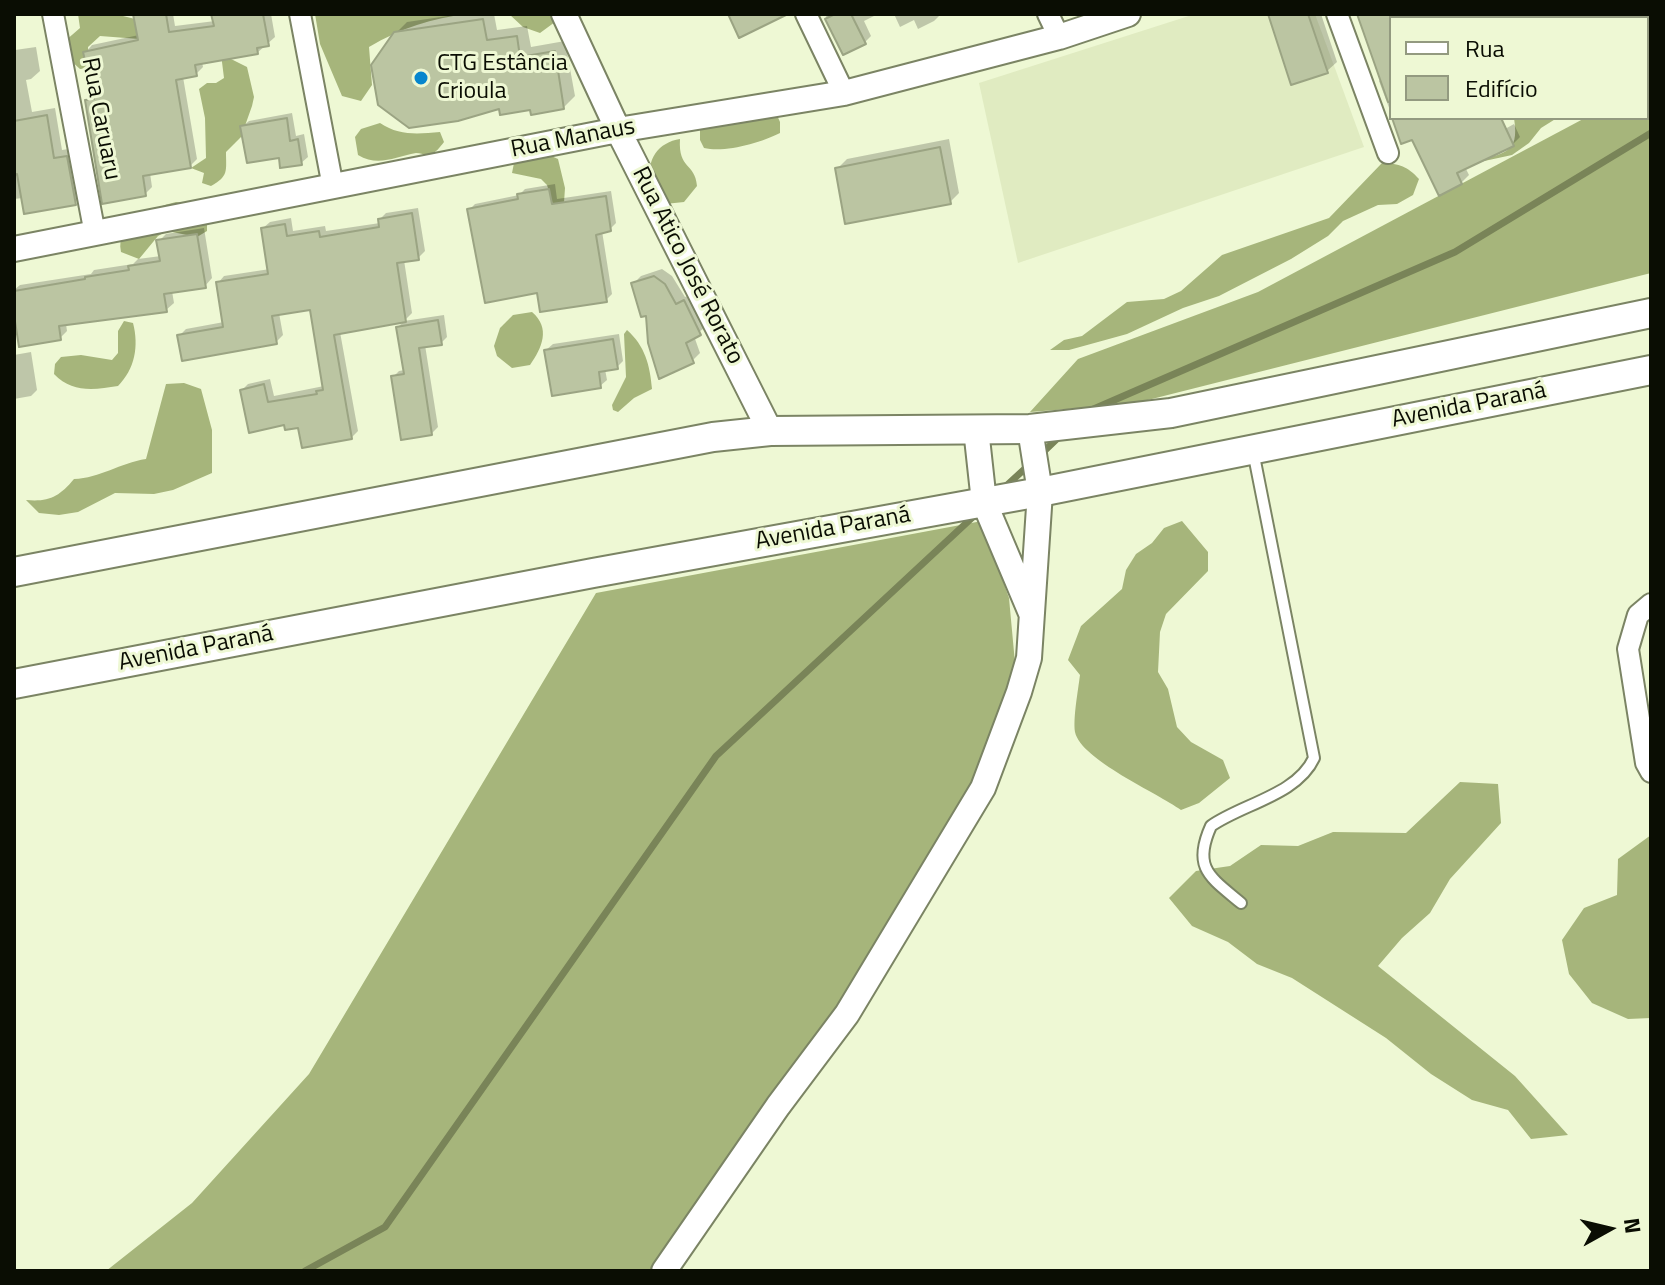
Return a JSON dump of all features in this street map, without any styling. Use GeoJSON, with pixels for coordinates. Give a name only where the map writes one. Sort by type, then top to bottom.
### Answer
{"type":"FeatureCollection","features":[{"type":"Feature","properties":{"kind":"main road"},"geometry":{"type":"LineString","coordinates":[[14,572],[713,437],[770,431],[1041,427],[1171,413],[1651,313]]}},
{"type":"Feature","properties":{"kind":"main road","name":"Avenida Paraná"},"geometry":{"type":"LineString","coordinates":[[14,684],[577,576],[1040,492],[1651,370]]}},
{"type":"Feature","properties":{"kind":"street","name":"Rua Caruaru"},"geometry":{"type":"LineString","coordinates":[[53,14],[95,234]]}},
{"type":"Feature","properties":{"kind":"street"},"geometry":{"type":"LineString","coordinates":[[300,14],[333,187]]}},
{"type":"Feature","properties":{"kind":"street","name":"Rua Atico José Rorato"},"geometry":{"type":"LineString","coordinates":[[564,14],[618,130],[770,431]]}},
{"type":"Feature","properties":{"kind":"street"},"geometry":{"type":"LineString","coordinates":[[806,14],[844,93]]}},
{"type":"Feature","properties":{"kind":"street"},"geometry":{"type":"LineString","coordinates":[[1048,14],[1059,37]]}},
{"type":"Feature","properties":{"kind":"street","name":"Rua Manaus"},"geometry":{"type":"LineString","coordinates":[[14,249],[618,130],[844,93],[1059,37],[1128,14]]}},
{"type":"Feature","properties":{"kind":"street"},"geometry":{"type":"LineString","coordinates":[[1337,14],[1388,153]]}},
{"type":"Feature","properties":{"kind":"street"},"geometry":{"type":"LineString","coordinates":[[664,1271],[778,1106],[847,1014],[983,788],[1029,658],[1041,427]]}},
{"type":"Feature","properties":{"kind":"street"},"geometry":{"type":"LineString","coordinates":[[976,429],[984,502],[1033,619]]}},
{"type":"Feature","properties":{"kind":"street"},"geometry":{"type":"LineString","coordinates":[[1651,604],[1638,615],[1628,649],[1646,763],[1651,772]]}},
{"type":"Feature","properties":{"kind":"lane"},"geometry":{"type":"LineString","coordinates":[[1241,903],[1209,877],[1202,853],[1211,826],[1281,790],[1310,767],[1314,758],[1252,449]]}},
{"type":"Feature","properties":{"kind":"shaded area"},"geometry":{"type":"Polygon","coordinates":[[[78,14],[115,14],[135,19],[139,39],[100,36],[88,47],[89,68],[80,69],[69,59],[65,41],[80,28],[78,14]]]}},
{"type":"Feature","properties":{"kind":"shaded area"},"geometry":{"type":"Polygon","coordinates":[[[315,14],[468,14],[417,25],[369,47],[372,85],[361,101],[342,96],[320,44],[315,14]]]}},
{"type":"Feature","properties":{"kind":"shaded area"},"geometry":{"type":"Polygon","coordinates":[[[509,14],[559,14],[555,22],[540,33],[523,27],[509,14]]]}},
{"type":"Feature","properties":{"kind":"shaded area"},"geometry":{"type":"Polygon","coordinates":[[[1195,14],[1315,14],[1364,147],[1018,263],[979,83],[1195,14]]]}},
{"type":"Feature","properties":{"kind":"shaded area"},"geometry":{"type":"Polygon","coordinates":[[[221,54],[247,67],[254,97],[241,137],[226,152],[224,176],[211,186],[202,183],[204,173],[191,168],[206,158],[205,118],[199,89],[224,78],[221,54]]]}},
{"type":"Feature","properties":{"kind":"shaded area"},"geometry":{"type":"Polygon","coordinates":[[[1651,81],[1651,273],[1132,404],[1030,412],[1078,359],[1258,292],[1581,120],[1649,120],[1651,81]]]}},
{"type":"Feature","properties":{"kind":"shaded area"},"geometry":{"type":"Polygon","coordinates":[[[776,113],[780,133],[763,140],[732,148],[712,149],[704,148],[700,140],[700,130],[709,124],[776,113]]]}},
{"type":"Feature","properties":{"kind":"shaded area"},"geometry":{"type":"Polygon","coordinates":[[[1514,120],[1554,120],[1512,155],[1475,163],[1501,154],[1512,146],[1514,120]]]}},
{"type":"Feature","properties":{"kind":"shaded area"},"geometry":{"type":"Polygon","coordinates":[[[380,123],[402,132],[440,132],[444,142],[429,155],[416,153],[380,161],[365,159],[358,155],[355,137],[361,129],[380,123]]]}},
{"type":"Feature","properties":{"kind":"shaded area"},"geometry":{"type":"Polygon","coordinates":[[[680,139],[682,156],[696,178],[697,186],[684,202],[665,204],[653,184],[650,166],[660,148],[680,139]]]}},
{"type":"Feature","properties":{"kind":"shaded area"},"geometry":{"type":"Polygon","coordinates":[[[519,155],[549,155],[558,159],[565,188],[563,217],[554,208],[547,185],[541,179],[512,173],[519,155]]]}},
{"type":"Feature","properties":{"kind":"shaded area"},"geometry":{"type":"Polygon","coordinates":[[[1382,163],[1403,166],[1419,179],[1413,195],[1397,204],[1378,205],[1343,221],[1328,236],[1291,259],[1219,296],[1183,308],[1127,334],[1069,350],[1050,350],[1064,340],[1082,336],[1127,302],[1164,299],[1181,291],[1222,255],[1329,218],[1382,163]]]}},
{"type":"Feature","properties":{"kind":"shaded area"},"geometry":{"type":"Polygon","coordinates":[[[176,202],[185,203],[207,219],[207,231],[197,237],[167,231],[158,236],[139,259],[121,252],[121,241],[129,224],[146,212],[176,202]]]}},
{"type":"Feature","properties":{"kind":"shaded area"},"geometry":{"type":"Polygon","coordinates":[[[532,312],[543,331],[541,345],[530,365],[512,368],[497,356],[494,346],[500,328],[513,315],[532,312]]]}},
{"type":"Feature","properties":{"kind":"shaded area"},"geometry":{"type":"Polygon","coordinates":[[[124,321],[133,323],[136,340],[132,365],[118,386],[76,387],[54,374],[55,364],[61,357],[81,355],[112,360],[118,353],[118,331],[124,321]]]}},
{"type":"Feature","properties":{"kind":"shaded area"},"geometry":{"type":"Polygon","coordinates":[[[627,330],[646,356],[652,389],[634,398],[618,412],[613,410],[612,405],[626,377],[624,334],[627,330]]]}},
{"type":"Feature","properties":{"kind":"shaded area"},"geometry":{"type":"Polygon","coordinates":[[[184,383],[201,389],[212,430],[212,473],[173,490],[154,494],[115,493],[78,512],[59,515],[39,513],[26,500],[47,499],[58,494],[74,479],[146,459],[166,384],[184,383]]]}},
{"type":"Feature","properties":{"kind":"shaded area"},"geometry":{"type":"Polygon","coordinates":[[[982,521],[1009,598],[1015,663],[999,717],[966,795],[834,1021],[790,1113],[662,1271],[106,1271],[192,1203],[309,1074],[596,593],[982,521]]]}},
{"type":"Feature","properties":{"kind":"shaded area"},"geometry":{"type":"Polygon","coordinates":[[[1182,521],[1208,552],[1208,571],[1166,614],[1160,632],[1158,672],[1168,689],[1177,727],[1191,742],[1223,760],[1230,778],[1199,803],[1181,810],[1105,765],[1080,743],[1075,726],[1080,675],[1068,660],[1081,626],[1122,589],[1126,570],[1136,554],[1152,543],[1164,528],[1182,521]]]}},
{"type":"Feature","properties":{"kind":"shaded area"},"geometry":{"type":"Polygon","coordinates":[[[1460,782],[1498,784],[1501,823],[1450,879],[1430,913],[1402,938],[1378,966],[1515,1076],[1568,1135],[1531,1139],[1508,1110],[1472,1100],[1431,1074],[1386,1038],[1292,978],[1257,964],[1228,942],[1192,926],[1169,898],[1196,871],[1230,866],[1261,845],[1298,846],[1333,832],[1406,833],[1460,782]]]}},
{"type":"Feature","properties":{"kind":"shaded area"},"geometry":{"type":"Polygon","coordinates":[[[1651,835],[1651,1018],[1628,1019],[1592,1003],[1569,974],[1562,940],[1584,908],[1617,895],[1618,859],[1651,835]]]}},
{"type":"Feature","properties":{"kind":"building"},"geometry":{"type":"Polygon","coordinates":[[[133,14],[166,14],[169,32],[214,26],[211,14],[263,14],[269,46],[257,48],[258,54],[195,65],[197,76],[176,80],[191,168],[143,176],[146,196],[102,204],[85,100],[94,99],[83,52],[138,40],[133,14]]]}},
{"type":"Feature","properties":{"kind":"building"},"geometry":{"type":"Polygon","coordinates":[[[728,14],[788,14],[739,38],[728,14]]]}},
{"type":"Feature","properties":{"kind":"building"},"geometry":{"type":"Polygon","coordinates":[[[835,14],[851,14],[866,44],[843,55],[825,19],[835,14]]]}},
{"type":"Feature","properties":{"kind":"building"},"geometry":{"type":"Polygon","coordinates":[[[1268,14],[1308,14],[1328,73],[1291,85],[1268,14]]]}},
{"type":"Feature","properties":{"kind":"building"},"geometry":{"type":"Polygon","coordinates":[[[1357,14],[1391,14],[1388,102],[1357,14]]]}},
{"type":"Feature","properties":{"kind":"building"},"geometry":{"type":"Polygon","coordinates":[[[483,19],[487,40],[517,36],[520,57],[555,51],[564,109],[531,115],[530,110],[500,115],[499,109],[458,121],[409,128],[378,105],[371,65],[394,32],[483,19]]]}},
{"type":"Feature","properties":{"kind":"building"},"geometry":{"type":"Polygon","coordinates":[[[47,115],[54,158],[67,156],[76,205],[24,214],[17,174],[14,175],[14,121],[47,115]]]}},
{"type":"Feature","properties":{"kind":"building"},"geometry":{"type":"Polygon","coordinates":[[[287,118],[290,141],[298,139],[302,165],[280,168],[279,158],[247,163],[240,126],[287,118]]]}},
{"type":"Feature","properties":{"kind":"building"},"geometry":{"type":"Polygon","coordinates":[[[1393,120],[1502,120],[1514,146],[1457,173],[1462,184],[1439,196],[1412,140],[1401,144],[1393,120]]]}},
{"type":"Feature","properties":{"kind":"building"},"geometry":{"type":"Polygon","coordinates":[[[940,147],[951,204],[845,224],[835,168],[940,147]]]}},
{"type":"Feature","properties":{"kind":"building"},"geometry":{"type":"Polygon","coordinates":[[[549,189],[552,204],[606,196],[611,231],[596,235],[607,302],[540,312],[537,293],[485,303],[467,209],[518,199],[517,194],[549,189]]]}},
{"type":"Feature","properties":{"kind":"building"},"geometry":{"type":"Polygon","coordinates":[[[412,213],[419,260],[397,263],[406,322],[334,335],[352,439],[302,448],[298,428],[285,430],[284,425],[249,433],[240,390],[264,384],[268,402],[317,394],[316,391],[323,390],[310,310],[272,316],[277,344],[182,361],[177,335],[223,327],[216,282],[268,274],[261,228],[285,224],[287,236],[319,231],[320,237],[379,227],[378,219],[412,213]]]}},
{"type":"Feature","properties":{"kind":"building"},"geometry":{"type":"Polygon","coordinates":[[[197,234],[206,288],[164,294],[167,312],[59,326],[61,340],[19,347],[14,291],[129,270],[128,266],[160,261],[156,240],[197,234]]]}},
{"type":"Feature","properties":{"kind":"building"},"geometry":{"type":"Polygon","coordinates":[[[654,276],[665,284],[676,304],[684,300],[701,335],[686,343],[694,363],[659,379],[648,343],[646,316],[641,317],[631,283],[654,276]]]}},
{"type":"Feature","properties":{"kind":"building"},"geometry":{"type":"Polygon","coordinates":[[[438,320],[442,345],[419,348],[432,435],[401,440],[391,376],[404,374],[396,327],[438,320]]]}},
{"type":"Feature","properties":{"kind":"building"},"geometry":{"type":"Polygon","coordinates":[[[613,339],[618,369],[599,372],[601,388],[552,396],[544,350],[613,339]]]}},
{"type":"Feature","properties":{"kind":"waterway"},"geometry":{"type":"LineString","coordinates":[[1089,411],[1455,252],[1651,133]]}},
{"type":"Feature","properties":{"kind":"waterway"},"geometry":{"type":"LineString","coordinates":[[1039,456],[1062,434]]}},
{"type":"Feature","properties":{"kind":"waterway"},"geometry":{"type":"LineString","coordinates":[[1005,487],[1030,464]]}},
{"type":"Feature","properties":{"kind":"waterway"},"geometry":{"type":"LineString","coordinates":[[305,1271],[385,1227],[716,756],[976,514]]}},
{"type":"Feature","properties":{"kind":"place","name":"CTG Estância Crioula"},"geometry":{"type":"Point","coordinates":[421,78]}}]}
